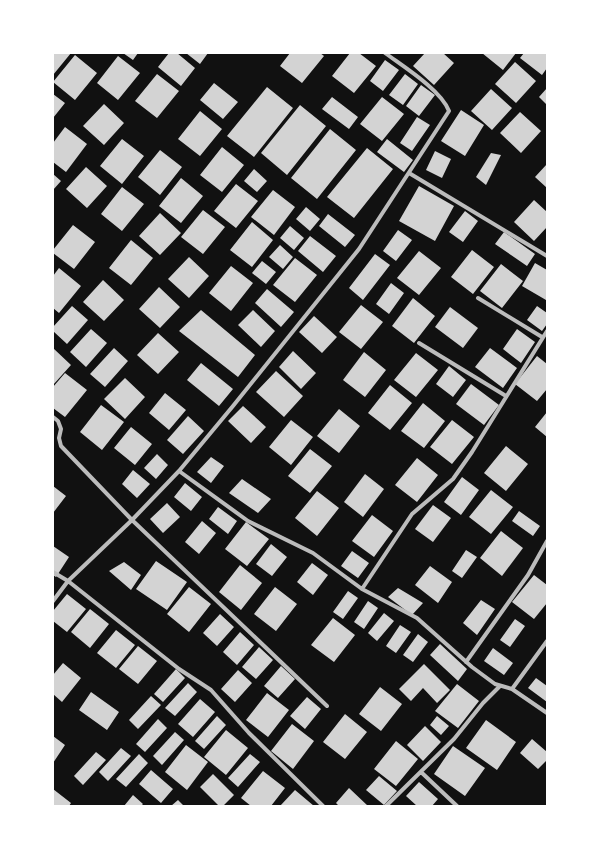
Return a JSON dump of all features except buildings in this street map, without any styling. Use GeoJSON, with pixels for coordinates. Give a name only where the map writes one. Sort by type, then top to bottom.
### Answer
{"type":"FeatureCollection","features":[{"type":"Feature","properties":{"kind":"street"},"geometry":{"type":"LineString","coordinates":[[53,601],[68,580],[132,520],[179,471],[359,249],[410,173],[449,111],[439,94],[385,53]]}},
{"type":"Feature","properties":{"kind":"street"},"geometry":{"type":"LineString","coordinates":[[410,173],[547,256]]}},
{"type":"Feature","properties":{"kind":"street"},"geometry":{"type":"LineString","coordinates":[[478,298],[542,337]]}},
{"type":"Feature","properties":{"kind":"street"},"geometry":{"type":"LineString","coordinates":[[362,589],[412,514],[453,479],[472,452],[547,331]]}},
{"type":"Feature","properties":{"kind":"street"},"geometry":{"type":"LineString","coordinates":[[419,343],[506,396]]}},
{"type":"Feature","properties":{"kind":"street"},"geometry":{"type":"LineString","coordinates":[[53,417],[58,421],[62,429],[59,438],[61,446],[132,520],[327,706]]}},
{"type":"Feature","properties":{"kind":"street"},"geometry":{"type":"LineString","coordinates":[[179,471],[248,521],[313,554],[362,589],[416,618],[466,662],[495,684],[512,689],[547,713]]}},
{"type":"Feature","properties":{"kind":"street"},"geometry":{"type":"LineString","coordinates":[[466,662],[528,575],[547,541]]}},
{"type":"Feature","properties":{"kind":"street"},"geometry":{"type":"LineString","coordinates":[[53,572],[68,580],[179,669],[211,690],[250,733],[323,806]]}},
{"type":"Feature","properties":{"kind":"street"},"geometry":{"type":"LineString","coordinates":[[512,689],[547,641]]}},
{"type":"Feature","properties":{"kind":"street"},"geometry":{"type":"LineString","coordinates":[[386,806],[454,739],[483,703],[500,686]]}},
{"type":"Feature","properties":{"kind":"street"},"geometry":{"type":"LineString","coordinates":[[421,772],[457,806]]}}]}
